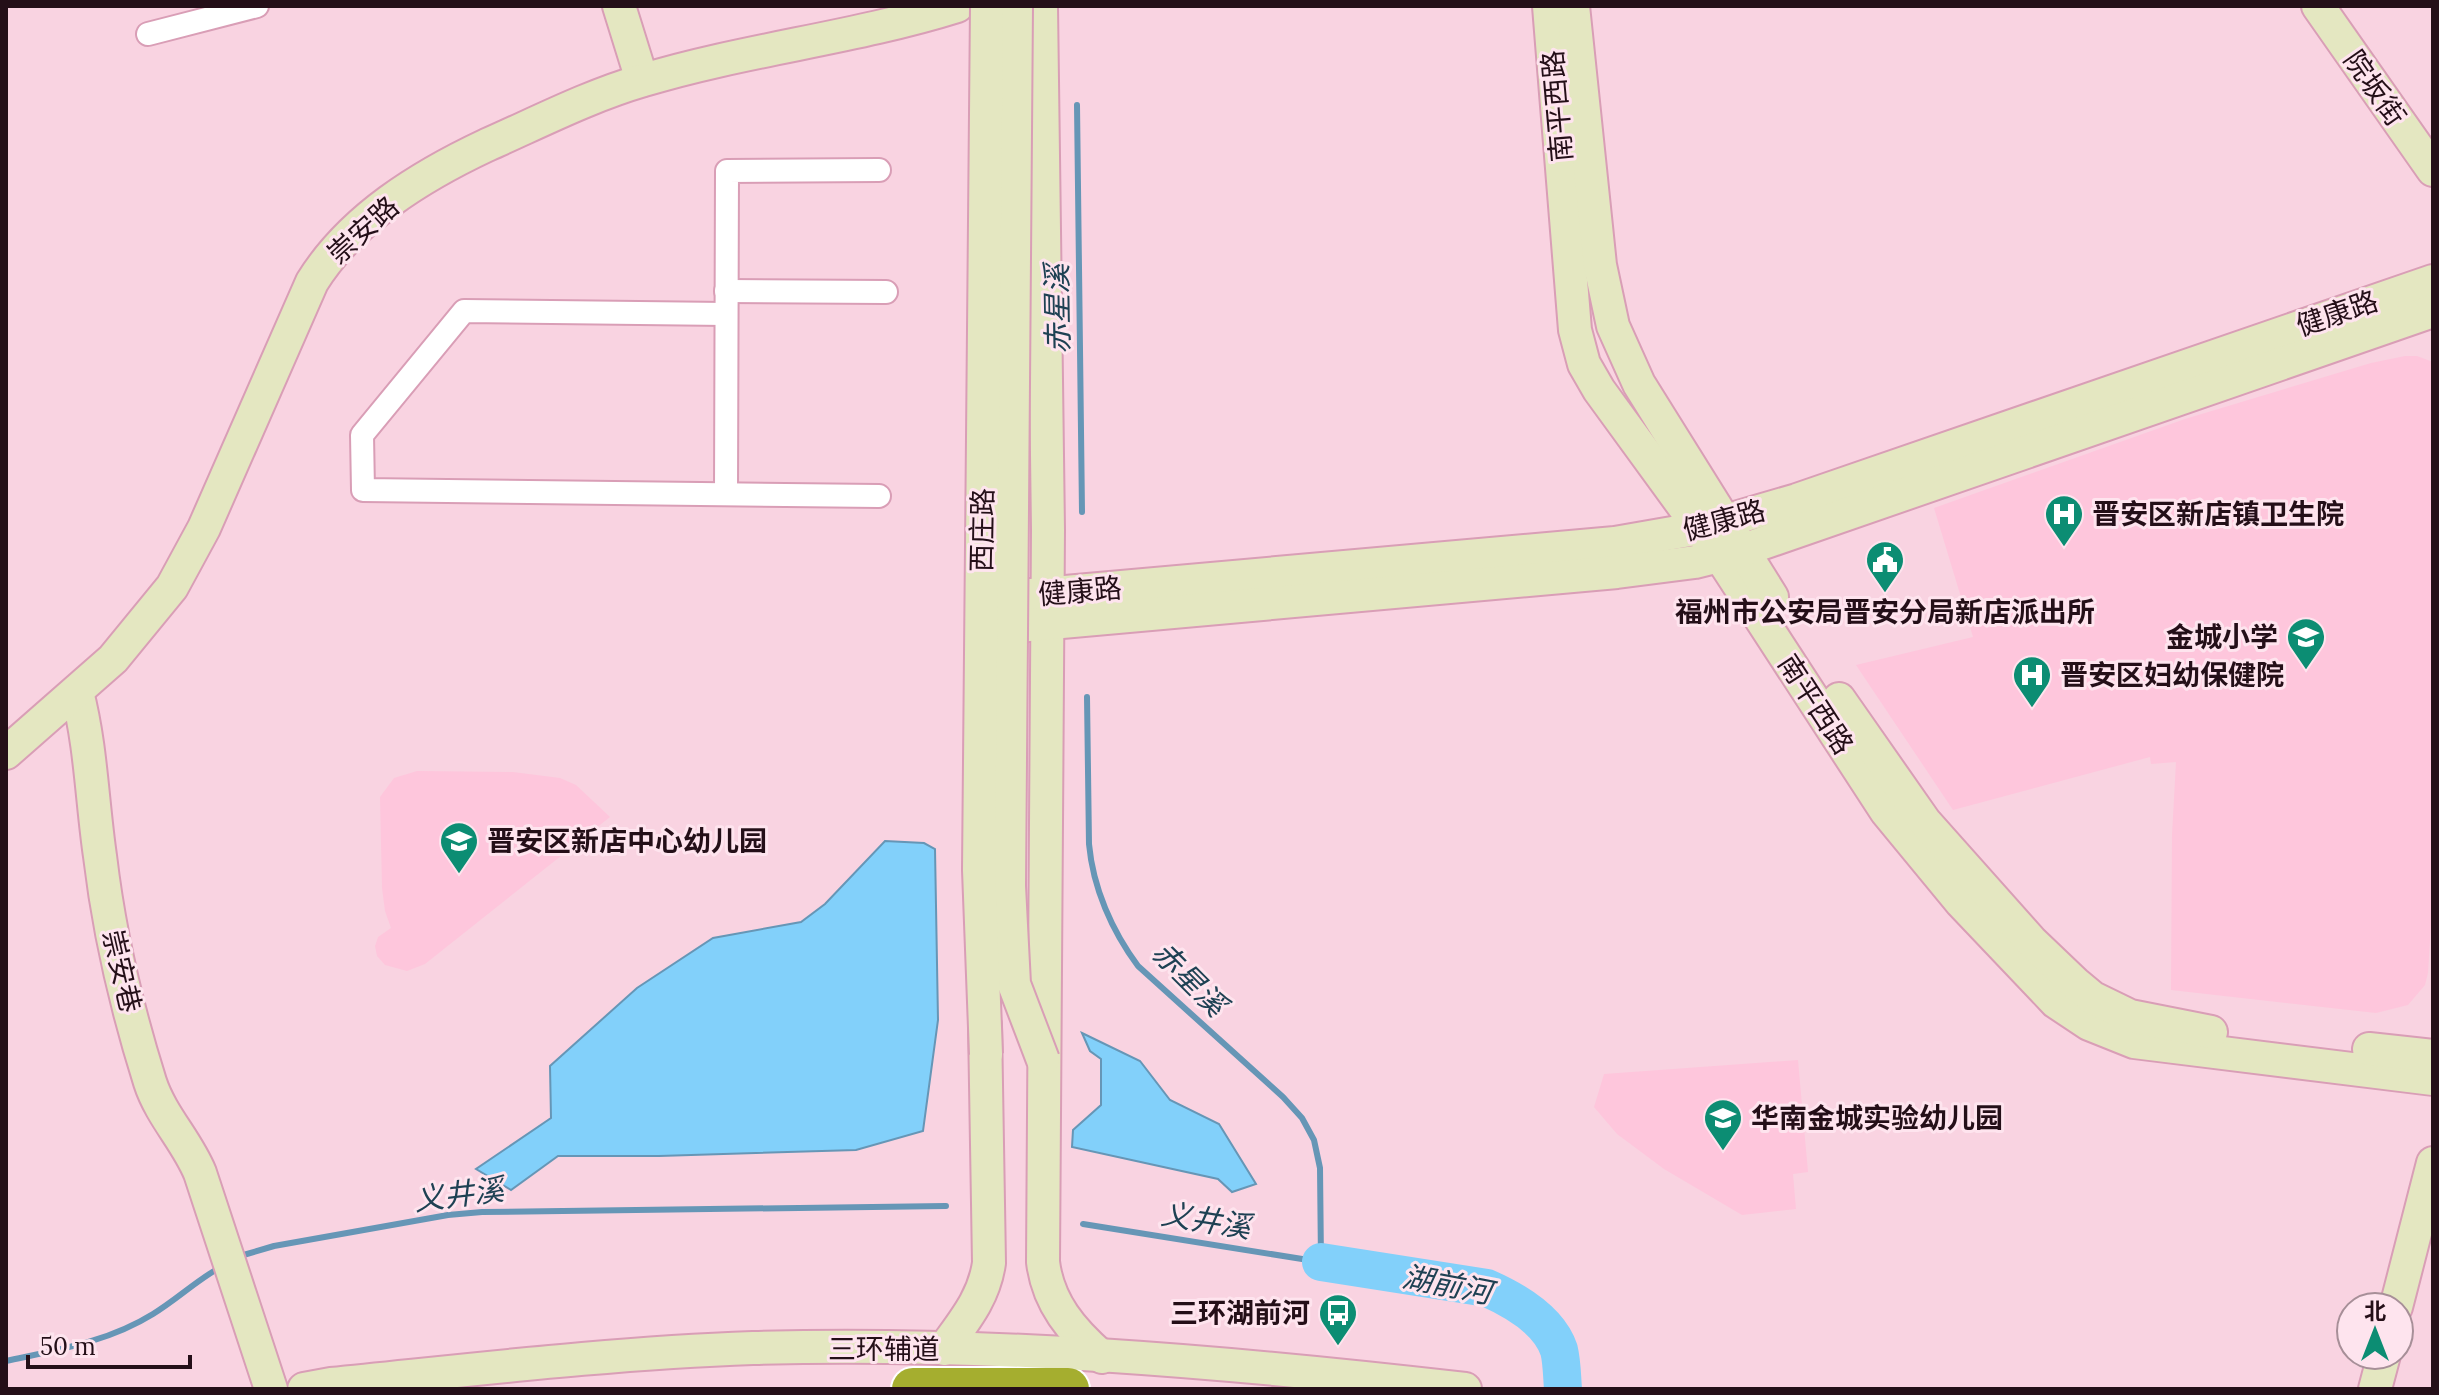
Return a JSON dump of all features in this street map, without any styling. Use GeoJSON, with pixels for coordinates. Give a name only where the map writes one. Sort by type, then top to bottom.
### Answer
{"type":"FeatureCollection","features":[{"type":"Feature","properties":{"kind":"highway"},"geometry":{"type":"LineString","coordinates":[[913,1389],[1068,1389]]}},
{"type":"Feature","properties":{"kind":"street"},"geometry":{"type":"LineString","coordinates":[[148,34],[257,6]]}},
{"type":"Feature","properties":{"kind":"street"},"geometry":{"type":"LineString","coordinates":[[619,6],[642,80]]}},
{"type":"Feature","properties":{"kind":"street"},"geometry":{"type":"LineString","coordinates":[[1016,6],[1009,886],[1014,984],[1043,1060]]}},
{"type":"Feature","properties":{"kind":"street"},"geometry":{"type":"LineString","coordinates":[[1043,6],[1047,418],[1043,1060],[1045,1277],[1057,1309],[1081,1339],[1102,1357]]}},
{"type":"Feature","properties":{"kind":"street","name":"崇安路"},"geometry":{"type":"LineString","coordinates":[[6,753],[130,641],[172,587],[204,528],[306,294],[334,251],[363,223],[407,189],[443,167],[582,101],[642,80],[972,8],[1043,6]]}},
{"type":"Feature","properties":{"kind":"street","name":"南平西路"},"geometry":{"type":"LineString","coordinates":[[1549,6],[1575,330],[1584,364],[1599,390],[1713,525],[1868,784],[1902,831],[1999,945],[2056,1002],[2110,1033],[2156,1046],[2433,1079]]}},
{"type":"Feature","properties":{"kind":"street","name":"南平西路"},"geometry":{"type":"LineString","coordinates":[[1573,6],[1600,265],[1610,316],[1639,384],[1713,525]]}},
{"type":"Feature","properties":{"kind":"street","name":"院坂街"},"geometry":{"type":"LineString","coordinates":[[2318,6],[2433,170]]}},
{"type":"Feature","properties":{"kind":"street"},"geometry":{"type":"LineString","coordinates":[[944,1349],[984,1289],[989,1263],[972,8]]}},
{"type":"Feature","properties":{"kind":"street","name":"西庄路"},"geometry":{"type":"LineString","coordinates":[[972,8],[979,870],[986,1054]]}},
{"type":"Feature","properties":{"kind":"street"},"geometry":{"type":"LineString","coordinates":[[726,493],[727,171],[879,170]]}},
{"type":"Feature","properties":{"kind":"street","name":"健康路"},"geometry":{"type":"LineString","coordinates":[[1046,609],[1615,543],[1713,525],[1797,500],[2433,281]]}},
{"type":"Feature","properties":{"kind":"street"},"geometry":{"type":"LineString","coordinates":[[726,291],[886,292]]}},
{"type":"Feature","properties":{"kind":"street"},"geometry":{"type":"LineString","coordinates":[[726,314],[464,311],[362,435],[363,490],[879,496]]}},
{"type":"Feature","properties":{"kind":"street","name":"健康路"},"geometry":{"type":"LineString","coordinates":[[980,614],[1602,574],[1671,566],[1732,553],[2433,311]]}},
{"type":"Feature","properties":{"kind":"street","name":"南平西路"},"geometry":{"type":"LineString","coordinates":[[1732,553],[1771,596],[1917,813],[2031,941],[2093,998],[2130,1016],[2174,1026],[2433,1056]]}},
{"type":"Feature","properties":{"kind":"street","name":"崇安巷"},"geometry":{"type":"LineString","coordinates":[[77,692],[86,725],[104,889],[135,1024],[159,1104],[195,1160],[271,1389]]}},
{"type":"Feature","properties":{"kind":"street"},"geometry":{"type":"LineString","coordinates":[[2400,1291],[2433,1163]]}},
{"type":"Feature","properties":{"kind":"street","name":"三环辅道"},"geometry":{"type":"LineString","coordinates":[[304,1389],[656,1353],[756,1348],[944,1349],[1102,1357],[1278,1368],[1465,1389]]}},
{"type":"Feature","properties":{"kind":"shaded area","name":"金城小学"},"geometry":{"type":"Polygon","coordinates":[[[2417,356],[2433,362],[2433,892],[2425,985],[2408,1005],[2376,1013],[2171,990],[2176,762],[2151,764],[2150,757],[1953,810],[1856,665],[1973,637],[1934,508],[2185,419],[2371,363],[2417,356]]]}},
{"type":"Feature","properties":{"kind":"shaded area","name":"晋安区新店中心幼儿园"},"geometry":{"type":"Polygon","coordinates":[[[417,771],[513,772],[560,778],[576,785],[610,817],[425,964],[407,971],[385,965],[377,956],[375,946],[378,937],[391,928],[382,888],[380,797],[394,778],[417,771]]]}},
{"type":"Feature","properties":{"kind":"shaded area","name":"华南金城实验幼儿园"},"geometry":{"type":"Polygon","coordinates":[[[1798,1060],[1808,1172],[1793,1174],[1796,1209],[1742,1215],[1664,1169],[1617,1134],[1594,1107],[1604,1074],[1798,1060]]]}},
{"type":"Feature","properties":{"kind":"water"},"geometry":{"type":"Polygon","coordinates":[[[885,841],[924,843],[935,849],[938,1020],[923,1131],[856,1150],[558,1156],[511,1190],[476,1169],[551,1118],[550,1066],[637,988],[713,938],[801,922],[825,904],[885,841]]]}},
{"type":"Feature","properties":{"kind":"water"},"geometry":{"type":"Polygon","coordinates":[[[1082,1033],[1140,1061],[1170,1100],[1219,1124],[1256,1184],[1232,1192],[1218,1179],[1072,1147],[1073,1130],[1101,1105],[1101,1059],[1090,1051],[1082,1033]]]}},
{"type":"Feature","properties":{"kind":"waterway","name":"赤星溪"},"geometry":{"type":"LineString","coordinates":[[1077,105],[1082,512]]}},
{"type":"Feature","properties":{"kind":"waterway","name":"赤星溪"},"geometry":{"type":"LineString","coordinates":[[1083,1224],[1321,1262],[1320,1168],[1314,1140],[1302,1118],[1283,1097],[1138,966],[1105,908],[1089,844],[1087,697]]}},
{"type":"Feature","properties":{"kind":"waterway","name":"义井溪"},"geometry":{"type":"LineString","coordinates":[[240,1256],[274,1246],[448,1215],[482,1212],[946,1206]]}},
{"type":"Feature","properties":{"kind":"waterway","name":"湖前河"},"geometry":{"type":"LineString","coordinates":[[1321,1262],[1487,1288],[1508,1299],[1539,1320],[1554,1339],[1560,1355],[1563,1389]]}},
{"type":"Feature","properties":{"kind":"waterway","name":"义井溪"},"geometry":{"type":"LineString","coordinates":[[6,1361],[82,1344],[118,1332],[153,1314],[219,1268]]}},
{"type":"Feature","properties":{"kind":"place","name":"晋安区新店镇卫生院"},"geometry":{"type":"Point","coordinates":[2064,548]}},
{"type":"Feature","properties":{"kind":"place","name":"福州市公安局晋安分局新店派出所"},"geometry":{"type":"Point","coordinates":[1885,594]}},
{"type":"Feature","properties":{"kind":"place","name":"金城小学"},"geometry":{"type":"Point","coordinates":[2306,671]}},
{"type":"Feature","properties":{"kind":"place","name":"晋安区妇幼保健院"},"geometry":{"type":"Point","coordinates":[2032,709]}},
{"type":"Feature","properties":{"kind":"place","name":"晋安区新店中心幼儿园"},"geometry":{"type":"Point","coordinates":[459,875]}},
{"type":"Feature","properties":{"kind":"place","name":"华南金城实验幼儿园"},"geometry":{"type":"Point","coordinates":[1723,1152]}},
{"type":"Feature","properties":{"kind":"place","name":"三环湖前河"},"geometry":{"type":"Point","coordinates":[1338,1347]}}]}
